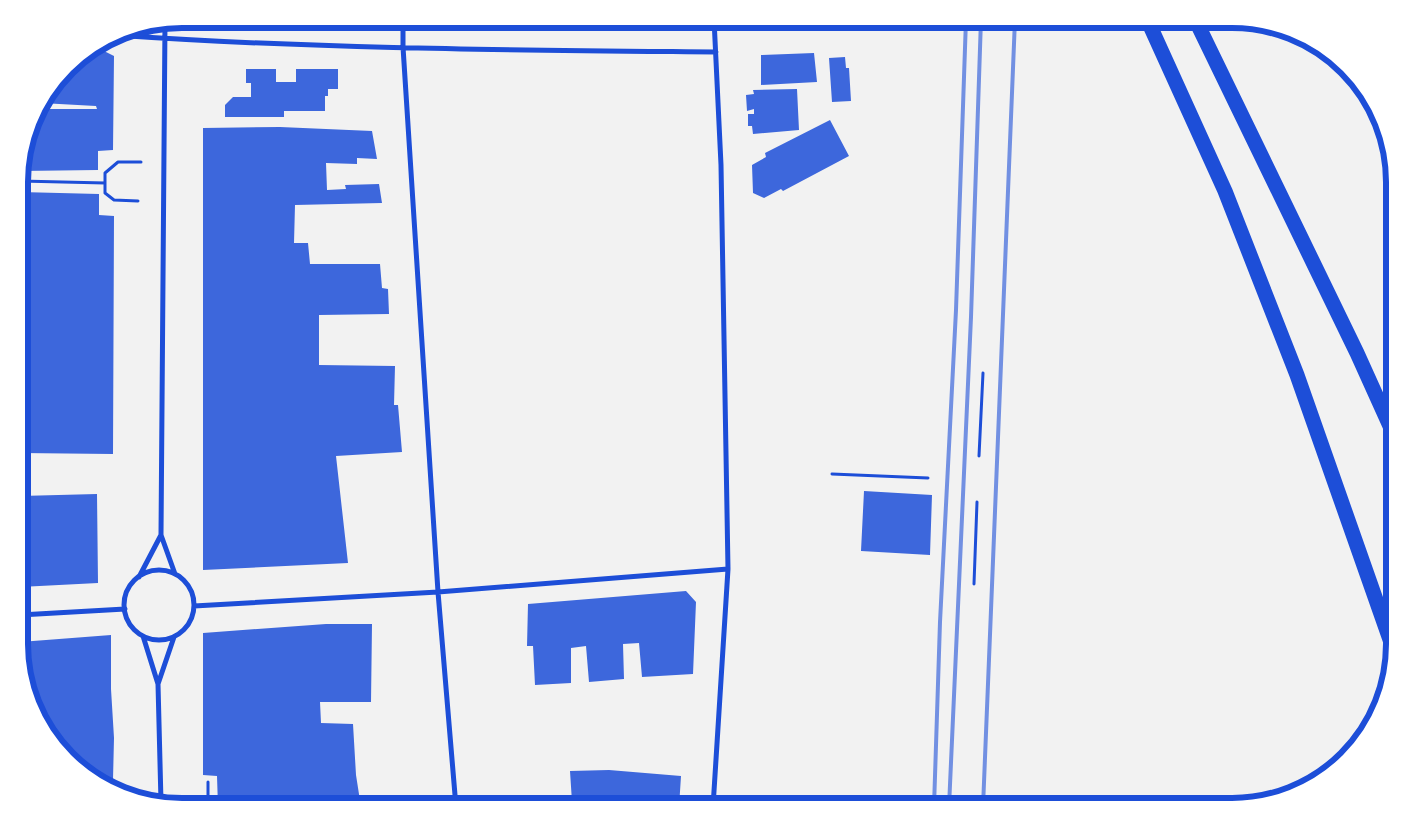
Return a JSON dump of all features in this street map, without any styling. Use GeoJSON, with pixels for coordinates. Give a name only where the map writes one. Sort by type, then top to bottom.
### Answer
{"type":"FeatureCollection","features":[{"type":"Feature","properties":{"kind":"highway"},"geometry":{"type":"LineString","coordinates":[[1151,28],[1224,191],[1297,375],[1385,625]]}},
{"type":"Feature","properties":{"kind":"highway"},"geometry":{"type":"LineString","coordinates":[[1198,28],[1358,353],[1385,414]]}},
{"type":"Feature","properties":{"kind":"street"},"geometry":{"type":"LineString","coordinates":[[403,28],[438,592],[455,798]]}},
{"type":"Feature","properties":{"kind":"street"},"geometry":{"type":"LineString","coordinates":[[714,798],[728,569],[721,174],[715,28]]}},
{"type":"Feature","properties":{"kind":"street"},"geometry":{"type":"LineString","coordinates":[[166,29],[161,535],[174,574]]}},
{"type":"Feature","properties":{"kind":"street"},"geometry":{"type":"LineString","coordinates":[[132,36],[403,47],[716,52]]}},
{"type":"Feature","properties":{"kind":"street"},"geometry":{"type":"LineString","coordinates":[[139,577],[161,535]]}},
{"type":"Feature","properties":{"kind":"street"},"geometry":{"type":"LineString","coordinates":[[194,606],[438,592],[728,569]]}},
{"type":"Feature","properties":{"kind":"street"},"geometry":{"type":"LineString","coordinates":[[156,570],[174,574],[183,579],[193,596],[193,616],[189,624],[183,632],[165,640],[154,640],[143,636],[131,625],[124,610],[127,592],[132,583],[139,577],[156,570]]}},
{"type":"Feature","properties":{"kind":"street"},"geometry":{"type":"LineString","coordinates":[[28,615],[124,610]]}},
{"type":"Feature","properties":{"kind":"street"},"geometry":{"type":"LineString","coordinates":[[143,636],[158,684],[160,797]]}},
{"type":"Feature","properties":{"kind":"street"},"geometry":{"type":"LineString","coordinates":[[158,684],[174,637]]}},
{"type":"Feature","properties":{"kind":"path"},"geometry":{"type":"LineString","coordinates":[[138,200],[114,200],[105,193],[105,173],[118,162],[141,162]]}},
{"type":"Feature","properties":{"kind":"path"},"geometry":{"type":"LineString","coordinates":[[28,181],[105,183]]}},
{"type":"Feature","properties":{"kind":"path"},"geometry":{"type":"LineString","coordinates":[[979,456],[983,373]]}},
{"type":"Feature","properties":{"kind":"path"},"geometry":{"type":"LineString","coordinates":[[832,474],[928,478]]}},
{"type":"Feature","properties":{"kind":"path"},"geometry":{"type":"LineString","coordinates":[[974,584],[977,502]]}},
{"type":"Feature","properties":{"kind":"path"},"geometry":{"type":"LineString","coordinates":[[208,782],[208,798]]}},
{"type":"Feature","properties":{"kind":"building"},"geometry":{"type":"Polygon","coordinates":[[[102,50],[114,56],[113,150],[98,151],[98,170],[29,171],[30,152],[45,109],[97,109],[96,106],[49,103],[59,88],[73,73],[102,50]]]}},
{"type":"Feature","properties":{"kind":"building"},"geometry":{"type":"Polygon","coordinates":[[[814,53],[817,82],[761,85],[761,55],[814,53]]]}},
{"type":"Feature","properties":{"kind":"building"},"geometry":{"type":"Polygon","coordinates":[[[845,57],[846,68],[849,68],[851,101],[832,102],[829,58],[845,57]]]}},
{"type":"Feature","properties":{"kind":"building"},"geometry":{"type":"Polygon","coordinates":[[[246,69],[276,69],[276,82],[296,82],[296,69],[338,69],[338,89],[328,89],[328,96],[325,96],[325,111],[284,111],[284,117],[225,117],[225,105],[233,97],[251,97],[251,83],[246,83],[246,69]]]}},
{"type":"Feature","properties":{"kind":"building"},"geometry":{"type":"Polygon","coordinates":[[[797,89],[799,130],[753,134],[752,126],[748,126],[748,114],[754,114],[754,109],[747,111],[746,95],[754,94],[753,90],[797,89]]]}},
{"type":"Feature","properties":{"kind":"building"},"geometry":{"type":"Polygon","coordinates":[[[830,120],[849,156],[783,191],[781,189],[764,198],[753,193],[752,165],[766,157],[765,153],[830,120]]]}},
{"type":"Feature","properties":{"kind":"building"},"geometry":{"type":"Polygon","coordinates":[[[280,127],[372,131],[377,159],[357,158],[357,164],[326,163],[327,190],[346,189],[345,185],[379,184],[382,203],[295,205],[294,243],[308,243],[310,264],[380,264],[382,288],[388,289],[389,314],[319,315],[319,365],[395,366],[394,405],[398,405],[402,452],[336,456],[348,563],[203,570],[203,128],[280,127]]]}},
{"type":"Feature","properties":{"kind":"building"},"geometry":{"type":"Polygon","coordinates":[[[28,192],[99,194],[99,215],[114,216],[113,454],[28,453],[28,192]]]}},
{"type":"Feature","properties":{"kind":"building"},"geometry":{"type":"Polygon","coordinates":[[[864,491],[932,495],[930,555],[861,551],[864,491]]]}},
{"type":"Feature","properties":{"kind":"building"},"geometry":{"type":"Polygon","coordinates":[[[97,494],[98,583],[28,587],[28,496],[97,494]]]}},
{"type":"Feature","properties":{"kind":"building"},"geometry":{"type":"Polygon","coordinates":[[[686,591],[696,602],[693,674],[642,677],[639,643],[623,644],[624,679],[589,682],[586,646],[571,648],[571,683],[535,685],[533,646],[527,646],[528,604],[686,591]]]}},
{"type":"Feature","properties":{"kind":"building"},"geometry":{"type":"Polygon","coordinates":[[[326,624],[372,624],[371,702],[320,702],[321,723],[353,724],[356,775],[360,798],[218,798],[217,776],[203,775],[203,633],[326,624]]]}},
{"type":"Feature","properties":{"kind":"building"},"geometry":{"type":"Polygon","coordinates":[[[111,635],[111,689],[114,738],[113,780],[105,778],[88,767],[66,746],[53,730],[43,713],[30,674],[28,641],[111,635]]]}},
{"type":"Feature","properties":{"kind":"building"},"geometry":{"type":"Polygon","coordinates":[[[609,770],[681,776],[680,798],[572,798],[570,771],[609,770]]]}},
{"type":"Feature","properties":{"kind":"railway"},"geometry":{"type":"LineString","coordinates":[[934,798],[940,622],[956,310],[966,28]]}},
{"type":"Feature","properties":{"kind":"railway"},"geometry":{"type":"LineString","coordinates":[[949,798],[971,317],[981,28]]}},
{"type":"Feature","properties":{"kind":"railway"},"geometry":{"type":"LineString","coordinates":[[983,798],[1015,28]]}}]}
